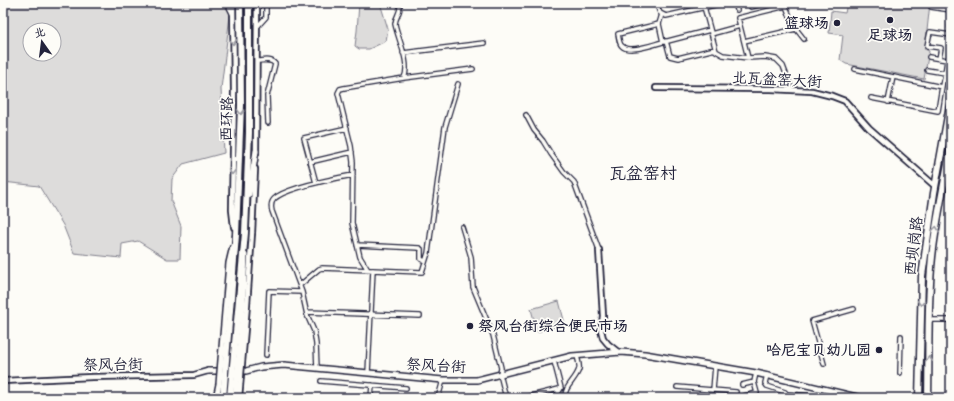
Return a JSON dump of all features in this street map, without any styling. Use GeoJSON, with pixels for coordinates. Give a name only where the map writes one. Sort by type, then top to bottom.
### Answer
{"type":"FeatureCollection","features":[{"type":"Feature","properties":{"kind":"main road","name":"西环路"},"geometry":{"type":"LineString","coordinates":[[223,398],[236,235],[241,105],[240,3]]}},
{"type":"Feature","properties":{"kind":"main road","name":"西环路"},"geometry":{"type":"LineString","coordinates":[[230,398],[248,233],[246,209],[250,96],[249,3]]}},
{"type":"Feature","properties":{"kind":"main road","name":"西坝岗路"},"geometry":{"type":"LineString","coordinates":[[919,398],[922,276],[935,186],[951,98]]}},
{"type":"Feature","properties":{"kind":"main road","name":"西坝岗路"},"geometry":{"type":"LineString","coordinates":[[928,398],[929,320],[932,257],[951,148]]}},
{"type":"Feature","properties":{"kind":"main road"},"geometry":{"type":"LineString","coordinates":[[246,209],[256,151]]}},
{"type":"Feature","properties":{"kind":"main road"},"geometry":{"type":"LineString","coordinates":[[935,186],[943,187]]}},
{"type":"Feature","properties":{"kind":"main road"},"geometry":{"type":"LineString","coordinates":[[235,398],[248,233]]}},
{"type":"Feature","properties":{"kind":"main road"},"geometry":{"type":"LineString","coordinates":[[216,398],[219,384],[229,263],[236,235]]}},
{"type":"Feature","properties":{"kind":"main road","name":"祭风台街"},"geometry":{"type":"LineString","coordinates":[[208,371],[246,371],[261,367],[284,365],[443,380],[477,380],[577,356],[618,352],[646,354],[767,375],[861,398]]}},
{"type":"Feature","properties":{"kind":"street"},"geometry":{"type":"LineString","coordinates":[[227,3],[233,15]]}},
{"type":"Feature","properties":{"kind":"street"},"geometry":{"type":"LineString","coordinates":[[233,3],[234,90],[232,210],[236,235]]}},
{"type":"Feature","properties":{"kind":"street"},"geometry":{"type":"LineString","coordinates":[[239,398],[247,305],[248,233],[256,151],[257,3]]}},
{"type":"Feature","properties":{"kind":"street"},"geometry":{"type":"LineString","coordinates":[[257,27],[266,17],[266,3]]}},
{"type":"Feature","properties":{"kind":"street"},"geometry":{"type":"LineString","coordinates":[[400,3],[400,12],[395,20],[395,24],[406,69],[404,78]]}},
{"type":"Feature","properties":{"kind":"street"},"geometry":{"type":"LineString","coordinates":[[656,3],[662,14],[672,16],[724,3]]}},
{"type":"Feature","properties":{"kind":"street"},"geometry":{"type":"LineString","coordinates":[[704,3],[715,49],[719,53],[723,55],[748,58],[772,58],[780,62],[786,72],[792,90]]}},
{"type":"Feature","properties":{"kind":"street"},"geometry":{"type":"LineString","coordinates":[[735,3],[737,10]]}},
{"type":"Feature","properties":{"kind":"street"},"geometry":{"type":"LineString","coordinates":[[750,3],[751,7],[766,3]]}},
{"type":"Feature","properties":{"kind":"street"},"geometry":{"type":"LineString","coordinates":[[931,3],[931,7],[951,10]]}},
{"type":"Feature","properties":{"kind":"street"},"geometry":{"type":"LineString","coordinates":[[748,58],[738,18],[786,6],[791,21],[804,39]]}},
{"type":"Feature","properties":{"kind":"street"},"geometry":{"type":"LineString","coordinates":[[662,14],[659,24],[670,56],[678,58],[715,49]]}},
{"type":"Feature","properties":{"kind":"street"},"geometry":{"type":"LineString","coordinates":[[950,27],[951,20]]}},
{"type":"Feature","properties":{"kind":"street"},"geometry":{"type":"LineString","coordinates":[[659,24],[618,34],[620,45],[630,50],[740,26]]}},
{"type":"Feature","properties":{"kind":"street"},"geometry":{"type":"LineString","coordinates":[[744,42],[796,29]]}},
{"type":"Feature","properties":{"kind":"street"},"geometry":{"type":"LineString","coordinates":[[939,59],[941,48],[927,46],[930,32],[951,35]]}},
{"type":"Feature","properties":{"kind":"street"},"geometry":{"type":"LineString","coordinates":[[403,53],[484,43]]}},
{"type":"Feature","properties":{"kind":"street"},"geometry":{"type":"LineString","coordinates":[[929,57],[947,60],[946,73],[943,80],[938,112]]}},
{"type":"Feature","properties":{"kind":"street"},"geometry":{"type":"LineString","coordinates":[[257,61],[270,60],[275,64],[267,96],[268,123]]}},
{"type":"Feature","properties":{"kind":"street"},"geometry":{"type":"LineString","coordinates":[[368,270],[360,257],[353,229],[351,214],[353,175],[352,152],[338,94],[340,89],[404,78],[473,69]]}},
{"type":"Feature","properties":{"kind":"street"},"geometry":{"type":"LineString","coordinates":[[855,69],[942,87]]}},
{"type":"Feature","properties":{"kind":"street"},"geometry":{"type":"LineString","coordinates":[[927,70],[946,73]]}},
{"type":"Feature","properties":{"kind":"street"},"geometry":{"type":"LineString","coordinates":[[888,102],[893,77]]}},
{"type":"Feature","properties":{"kind":"street"},"geometry":{"type":"LineString","coordinates":[[944,80],[951,81]]}},
{"type":"Feature","properties":{"kind":"street"},"geometry":{"type":"LineString","coordinates":[[300,285],[322,268],[422,272],[428,253],[446,127],[458,84]]}},
{"type":"Feature","properties":{"kind":"street","name":"北瓦盆窑大街"},"geometry":{"type":"LineString","coordinates":[[656,88],[792,90],[832,96],[845,101],[869,128],[935,186]]}},
{"type":"Feature","properties":{"kind":"street"},"geometry":{"type":"LineString","coordinates":[[871,98],[948,113]]}},
{"type":"Feature","properties":{"kind":"street"},"geometry":{"type":"LineString","coordinates":[[526,115],[534,130],[551,154],[574,182],[599,250],[603,316],[601,330],[603,338],[618,352]]}},
{"type":"Feature","properties":{"kind":"street"},"geometry":{"type":"LineString","coordinates":[[316,183],[304,138],[347,128]]}},
{"type":"Feature","properties":{"kind":"street"},"geometry":{"type":"LineString","coordinates":[[310,162],[352,152]]}},
{"type":"Feature","properties":{"kind":"street"},"geometry":{"type":"LineString","coordinates":[[317,368],[315,339],[306,312],[302,292],[271,206],[274,199],[285,193],[316,183],[353,175]]}},
{"type":"Feature","properties":{"kind":"street"},"geometry":{"type":"LineString","coordinates":[[462,227],[471,257],[473,287],[493,335],[506,398]]}},
{"type":"Feature","properties":{"kind":"street"},"geometry":{"type":"LineString","coordinates":[[357,245],[419,248],[421,249],[421,258],[425,261]]}},
{"type":"Feature","properties":{"kind":"street"},"geometry":{"type":"LineString","coordinates":[[368,373],[373,270]]}},
{"type":"Feature","properties":{"kind":"street"},"geometry":{"type":"LineString","coordinates":[[266,355],[269,291],[302,292]]}},
{"type":"Feature","properties":{"kind":"street"},"geometry":{"type":"LineString","coordinates":[[824,364],[812,321],[854,309]]}},
{"type":"Feature","properties":{"kind":"street"},"geometry":{"type":"LineString","coordinates":[[306,312],[420,316]]}},
{"type":"Feature","properties":{"kind":"street"},"geometry":{"type":"LineString","coordinates":[[929,320],[951,320]]}},
{"type":"Feature","properties":{"kind":"street"},"geometry":{"type":"LineString","coordinates":[[900,374],[901,336]]}},
{"type":"Feature","properties":{"kind":"street"},"geometry":{"type":"LineString","coordinates":[[565,398],[566,390],[577,374],[579,368],[577,356]]}},
{"type":"Feature","properties":{"kind":"street"},"geometry":{"type":"LineString","coordinates":[[551,398],[558,397],[559,389],[561,388],[554,361]]}},
{"type":"Feature","properties":{"kind":"street"},"geometry":{"type":"LineString","coordinates":[[714,390],[716,366]]}},
{"type":"Feature","properties":{"kind":"street","name":"祭风台街"},"geometry":{"type":"LineString","coordinates":[[3,381],[92,377],[194,375],[208,371]]}},
{"type":"Feature","properties":{"kind":"street"},"geometry":{"type":"LineString","coordinates":[[744,396],[757,393],[754,382],[756,373]]}},
{"type":"Feature","properties":{"kind":"street"},"geometry":{"type":"LineString","coordinates":[[767,375],[765,383],[767,386],[785,392],[787,396],[825,398]]}},
{"type":"Feature","properties":{"kind":"street"},"geometry":{"type":"LineString","coordinates":[[438,398],[443,380]]}},
{"type":"Feature","properties":{"kind":"street"},"geometry":{"type":"LineString","coordinates":[[321,381],[406,388]]}},
{"type":"Feature","properties":{"kind":"street"},"geometry":{"type":"LineString","coordinates":[[742,385],[754,382]]}},
{"type":"Feature","properties":{"kind":"street"},"geometry":{"type":"LineString","coordinates":[[371,398],[372,385]]}},
{"type":"Feature","properties":{"kind":"street"},"geometry":{"type":"LineString","coordinates":[[677,387],[736,392]]}},
{"type":"Feature","properties":{"kind":"street"},"geometry":{"type":"LineString","coordinates":[[523,398],[559,389]]}},
{"type":"Feature","properties":{"kind":"shaded area"},"geometry":{"type":"Polygon","coordinates":[[[3,3],[224,3],[230,15],[221,89],[224,153],[183,164],[172,179],[171,201],[181,226],[180,259],[167,259],[138,241],[122,244],[121,258],[74,253],[63,225],[39,186],[3,182],[3,3]]]}},
{"type":"Feature","properties":{"kind":"shaded area"},"geometry":{"type":"Polygon","coordinates":[[[359,3],[380,3],[388,29],[386,41],[369,49],[359,49],[355,46],[359,3]]]}},
{"type":"Feature","properties":{"kind":"shaded area"},"geometry":{"type":"Polygon","coordinates":[[[847,3],[930,3],[925,49],[929,51],[924,79],[846,64],[840,60],[843,35],[829,33],[831,11],[845,13],[847,3]]]}},
{"type":"Feature","properties":{"kind":"shaded area"},"geometry":{"type":"Polygon","coordinates":[[[559,301],[565,324],[537,332],[531,309],[559,301]]]}},
{"type":"Feature","properties":{"kind":"place","name":"足球场"},"geometry":{"type":"Point","coordinates":[890,20]}},
{"type":"Feature","properties":{"kind":"place","name":"篮球场"},"geometry":{"type":"Point","coordinates":[837,23]}},
{"type":"Feature","properties":{"kind":"place","name":"祭风台街综合便民市场"},"geometry":{"type":"Point","coordinates":[470,326]}},
{"type":"Feature","properties":{"kind":"place","name":"哈尼宝贝幼儿园"},"geometry":{"type":"Point","coordinates":[879,350]}},
{"type":"Feature","properties":{"kind":"district","name":"瓦盆窑村"},"geometry":{"type":"Point","coordinates":[643,174]}}]}
